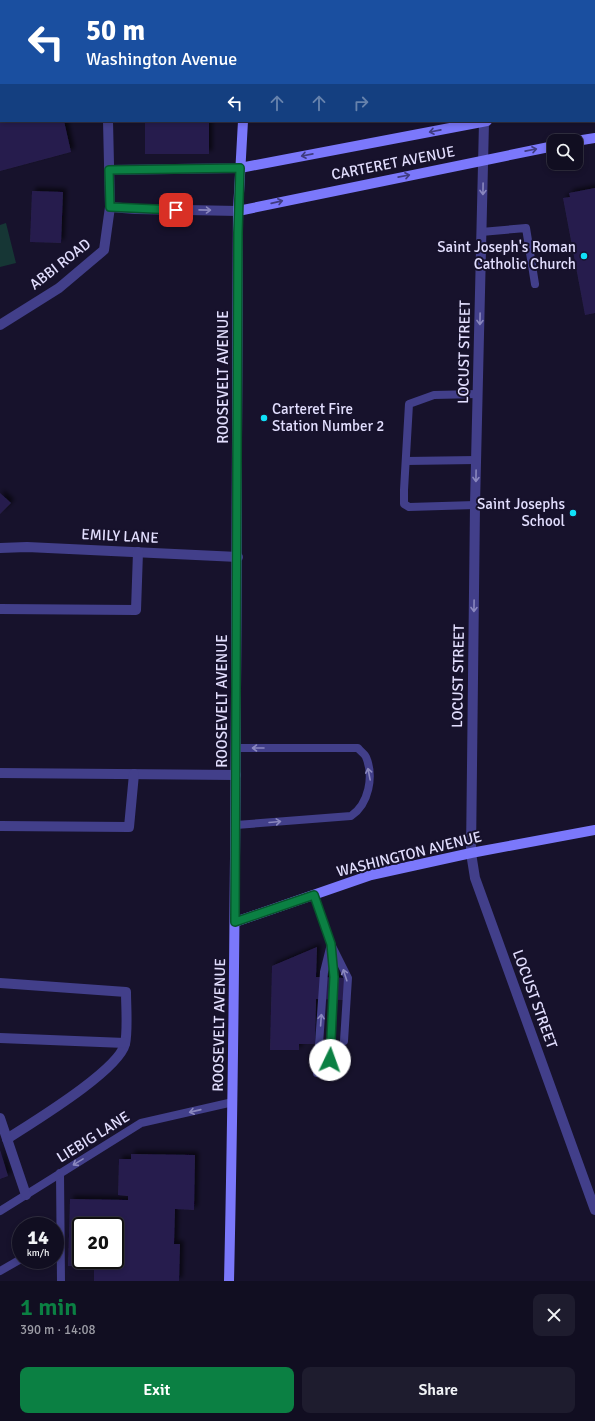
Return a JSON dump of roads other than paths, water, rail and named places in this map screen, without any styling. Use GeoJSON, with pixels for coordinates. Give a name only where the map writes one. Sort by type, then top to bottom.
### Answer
{"type":"FeatureCollection","features":[{"type":"Feature","properties":{"kind":"street","name":"ABBI ROAD"},"geometry":{"type":"LineString","coordinates":[[0,325],[59,288],[104,250],[110,207],[108,122]]}},
{"type":"Feature","properties":{"kind":"street","name":"ROOSEVELT AVENUE"},"geometry":{"type":"LineString","coordinates":[[229,1281],[233,1102],[237,748],[238,211],[243,122]]}},
{"type":"Feature","properties":{"kind":"street","name":"CARTERET AVENUE"},"geometry":{"type":"LineString","coordinates":[[240,168],[480,122]]}},
{"type":"Feature","properties":{"kind":"street","name":"LOCUST STREET"},"geometry":{"type":"LineString","coordinates":[[485,122],[475,505],[471,853],[475,878],[595,1210]]}},
{"type":"Feature","properties":{"kind":"street"},"geometry":{"type":"LineString","coordinates":[[583,141],[595,138]]}},
{"type":"Feature","properties":{"kind":"street","name":"CARTERET AVENUE"},"geometry":{"type":"LineString","coordinates":[[238,211],[547,147]]}},
{"type":"Feature","properties":{"kind":"street"},"geometry":{"type":"LineString","coordinates":[[109,170],[240,168]]}},
{"type":"Feature","properties":{"kind":"street"},"geometry":{"type":"LineString","coordinates":[[110,207],[135,209],[238,211]]}},
{"type":"Feature","properties":{"kind":"street","name":"EMILY LANE"},"geometry":{"type":"LineString","coordinates":[[0,548],[27,547],[238,557]]}},
{"type":"Feature","properties":{"kind":"street"},"geometry":{"type":"LineString","coordinates":[[0,610],[136,610],[138,552]]}},
{"type":"Feature","properties":{"kind":"street"},"geometry":{"type":"LineString","coordinates":[[0,773],[236,774]]}},
{"type":"Feature","properties":{"kind":"street"},"geometry":{"type":"LineString","coordinates":[[0,826],[129,827],[134,774]]}},
{"type":"Feature","properties":{"kind":"street","name":"WASHINGTON AVENUE"},"geometry":{"type":"LineString","coordinates":[[235,922],[371,876],[471,853],[595,830]]}},
{"type":"Feature","properties":{"kind":"street"},"geometry":{"type":"LineString","coordinates":[[0,983],[126,992],[125,1044],[114,1063],[97,1078],[7,1139]]}},
{"type":"Feature","properties":{"kind":"street"},"geometry":{"type":"LineString","coordinates":[[0,1038],[125,1044]]}},
{"type":"Feature","properties":{"kind":"street"},"geometry":{"type":"LineString","coordinates":[[0,1118],[26,1195]]}},
{"type":"Feature","properties":{"kind":"lane"},"geometry":{"type":"LineString","coordinates":[[482,232],[526,228],[535,284]]}},
{"type":"Feature","properties":{"kind":"lane"},"geometry":{"type":"LineString","coordinates":[[475,505],[409,508],[404,504],[409,404],[434,395],[478,394]]}},
{"type":"Feature","properties":{"kind":"lane"},"geometry":{"type":"LineString","coordinates":[[406,461],[476,460]]}},
{"type":"Feature","properties":{"kind":"lane"},"geometry":{"type":"LineString","coordinates":[[236,825],[351,816],[359,811],[371,784],[366,756],[358,748],[237,748]]}},
{"type":"Feature","properties":{"kind":"lane"},"geometry":{"type":"LineString","coordinates":[[314,895],[331,944],[348,978],[344,1041]]}},
{"type":"Feature","properties":{"kind":"lane"},"geometry":{"type":"LineString","coordinates":[[317,1073],[324,972],[331,944]]}},
{"type":"Feature","properties":{"kind":"lane"},"geometry":{"type":"LineString","coordinates":[[329,1073],[334,977],[331,944]]}},
{"type":"Feature","properties":{"kind":"lane","name":"LIEBIG LANE"},"geometry":{"type":"LineString","coordinates":[[0,1211],[141,1123],[233,1102]]}},
{"type":"Feature","properties":{"kind":"lane"},"geometry":{"type":"LineString","coordinates":[[59,1217],[60,1173]]}},
{"type":"Feature","properties":{"kind":"lane"},"geometry":{"type":"LineString","coordinates":[[0,1271],[12,1264]]}},
{"type":"Feature","properties":{"kind":"lane"},"geometry":{"type":"LineString","coordinates":[[60,1269],[61,1281]]}},
{"type":"Feature","properties":{"kind":"place","name":"Saint Joseph's Roman Catholic Church"},"geometry":{"type":"Point","coordinates":[584,256]}},
{"type":"Feature","properties":{"kind":"place","name":"Carteret Fire Station Number 2"},"geometry":{"type":"Point","coordinates":[264,418]}},
{"type":"Feature","properties":{"kind":"place","name":"Saint Josephs School"},"geometry":{"type":"Point","coordinates":[573,513]}}]}
